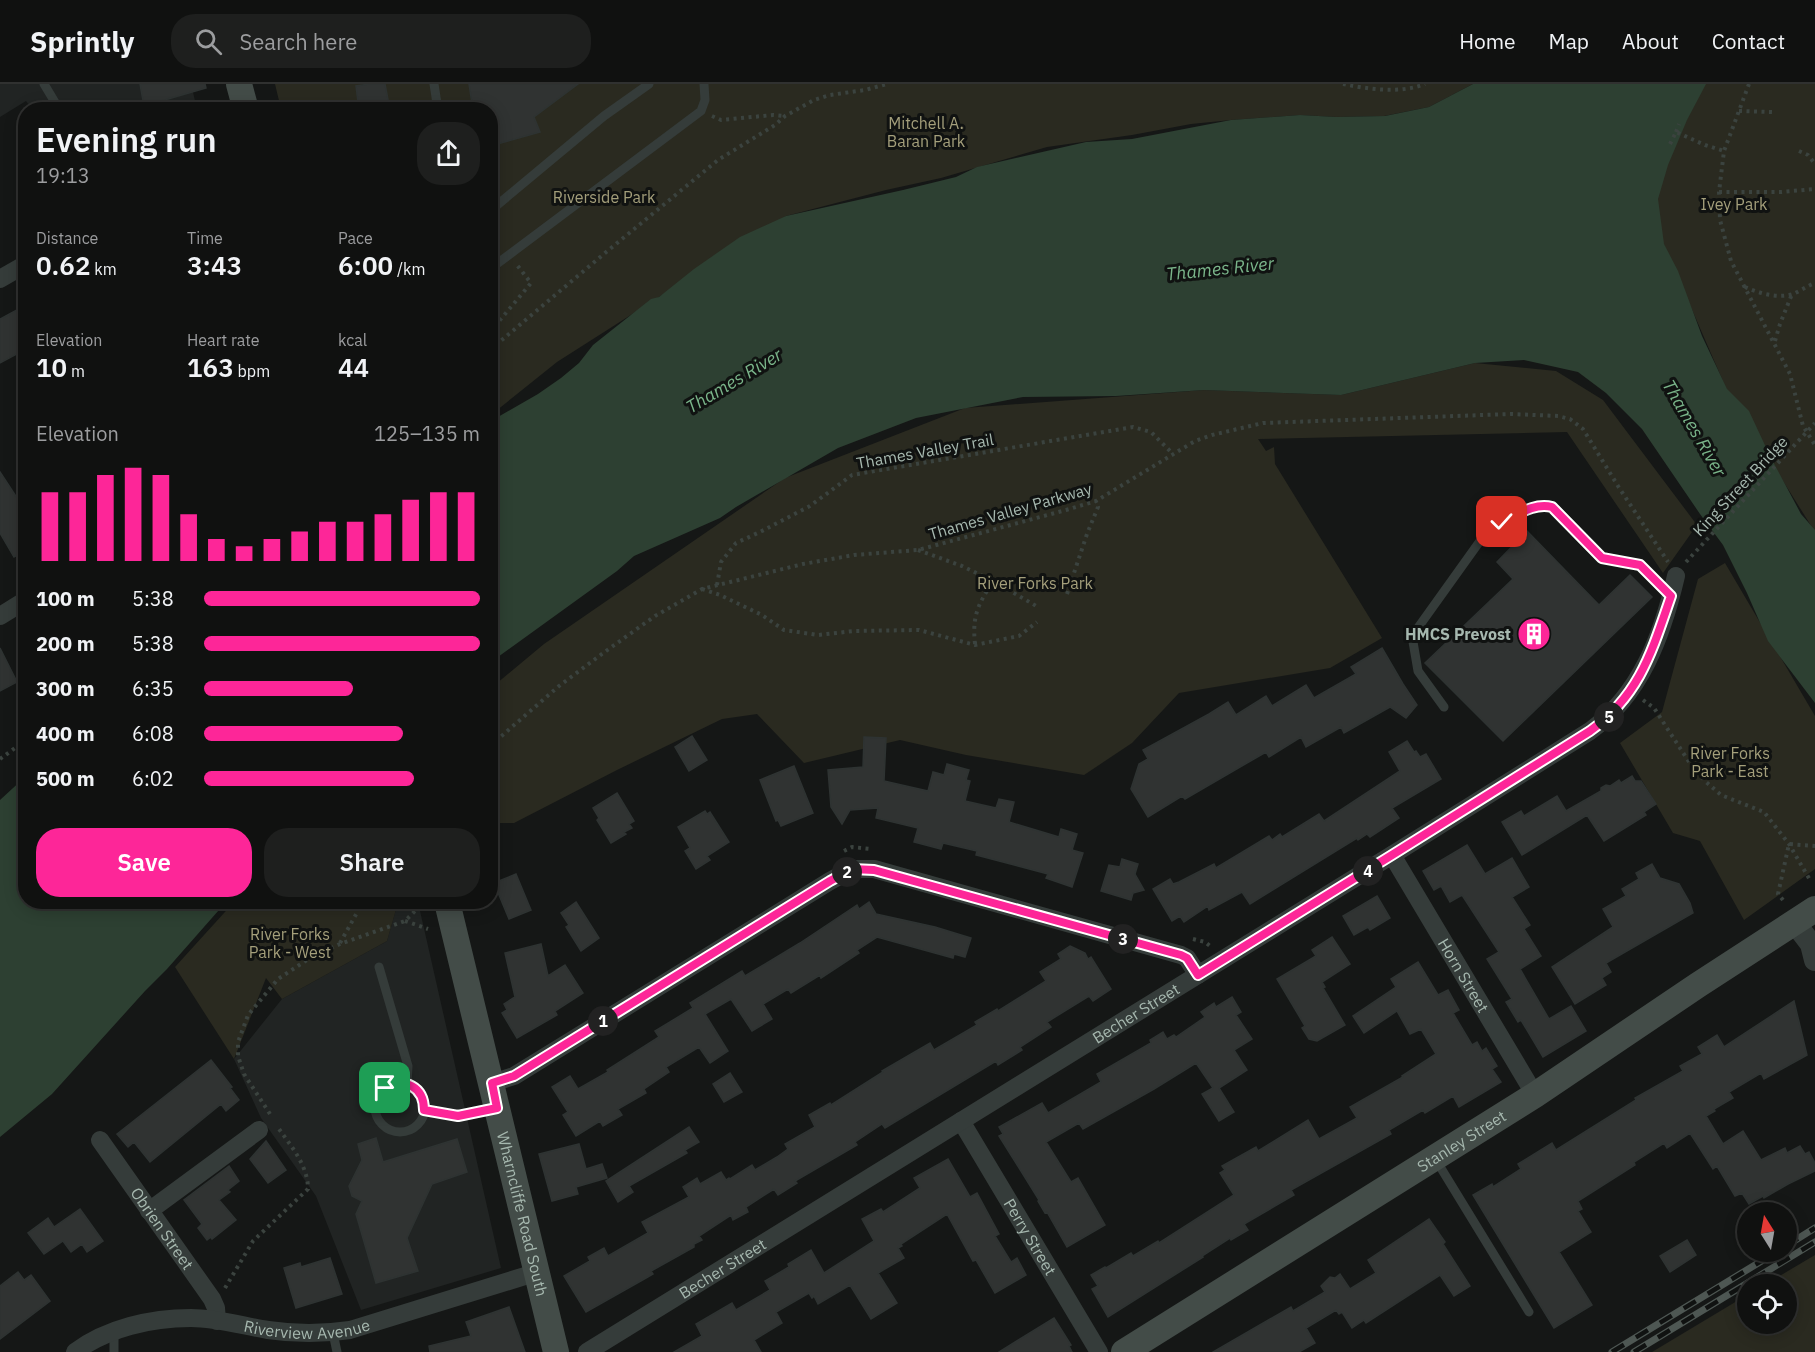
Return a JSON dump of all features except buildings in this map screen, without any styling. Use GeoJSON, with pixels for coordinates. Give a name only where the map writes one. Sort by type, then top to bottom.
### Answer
{"type":"FeatureCollection","features":[{"type":"Feature","properties":{"kind":"main road"},"geometry":{"type":"LineString","coordinates":[[239,84],[244,102]]}},
{"type":"Feature","properties":{"kind":"main road","name":"Wharncliffe Road South"},"geometry":{"type":"LineString","coordinates":[[449,909],[556,1352]]}},
{"type":"Feature","properties":{"kind":"main road","name":"Stanley Street"},"geometry":{"type":"LineString","coordinates":[[1124,1352],[1535,1095],[1805,916]]}},
{"type":"Feature","properties":{"kind":"street"},"geometry":{"type":"LineString","coordinates":[[0,279],[18,269]]}},
{"type":"Feature","properties":{"kind":"street","name":"Becher Street"},"geometry":{"type":"LineString","coordinates":[[587,1352],[1590,731],[1613,713],[1643,671],[1671,596],[1676,569]]}},
{"type":"Feature","properties":{"kind":"street"},"geometry":{"type":"LineString","coordinates":[[0,616],[18,605]]}},
{"type":"Feature","properties":{"kind":"street","name":"Horn Street"},"geometry":{"type":"LineString","coordinates":[[1392,855],[1535,1095]]}},
{"type":"Feature","properties":{"kind":"street"},"geometry":{"type":"LineString","coordinates":[[492,1083],[514,1076],[852,869],[874,870],[1181,955],[1187,958],[1198,975]]}},
{"type":"Feature","properties":{"kind":"street"},"geometry":{"type":"LineString","coordinates":[[1805,916],[1815,960]]}},
{"type":"Feature","properties":{"kind":"street","name":"Perry Street"},"geometry":{"type":"LineString","coordinates":[[961,1121],[1099,1352]]}},
{"type":"Feature","properties":{"kind":"street"},"geometry":{"type":"LineString","coordinates":[[149,1211],[269,1124]]}},
{"type":"Feature","properties":{"kind":"street","name":"Obrien Street"},"geometry":{"type":"LineString","coordinates":[[100,1140],[212,1299],[216,1308],[217,1320]]}},
{"type":"Feature","properties":{"kind":"street","name":"Riverview Avenue"},"geometry":{"type":"LineString","coordinates":[[75,1352],[92,1340],[114,1331],[161,1321],[191,1318],[217,1320],[283,1332],[333,1333],[367,1326],[538,1272]]}},
{"type":"Feature","properties":{"kind":"lane"},"geometry":{"type":"LineString","coordinates":[[44,84],[54,102]]}},
{"type":"Feature","properties":{"kind":"lane"},"geometry":{"type":"LineString","coordinates":[[434,84],[437,102]]}},
{"type":"Feature","properties":{"kind":"lane"},"geometry":{"type":"LineString","coordinates":[[498,204],[604,116],[649,84]]}},
{"type":"Feature","properties":{"kind":"lane"},"geometry":{"type":"LineString","coordinates":[[498,263],[701,111],[705,100],[705,84]]}},
{"type":"Feature","properties":{"kind":"lane"},"geometry":{"type":"LineString","coordinates":[[1444,707],[1418,671],[1412,636],[1480,541],[1502,522],[1530,509],[1552,507],[1602,558],[1640,565],[1671,596]]}},
{"type":"Feature","properties":{"kind":"lane"},"geometry":{"type":"LineString","coordinates":[[380,967],[408,1066],[407,1084]]}},
{"type":"Feature","properties":{"kind":"lane"},"geometry":{"type":"LineString","coordinates":[[392,1084],[407,1084],[418,1091],[422,1097],[424,1110],[422,1118],[411,1129],[403,1132],[387,1129],[377,1117],[375,1109],[377,1096],[392,1084]]}},
{"type":"Feature","properties":{"kind":"lane"},"geometry":{"type":"LineString","coordinates":[[424,1110],[458,1116],[497,1108]]}},
{"type":"Feature","properties":{"kind":"lane"},"geometry":{"type":"LineString","coordinates":[[1435,1158],[1529,1312]]}},
{"type":"Feature","properties":{"kind":"lane"},"geometry":{"type":"LineString","coordinates":[[114,1331],[114,1352]]}},
{"type":"Feature","properties":{"kind":"lane"},"geometry":{"type":"LineString","coordinates":[[333,1333],[337,1352]]}},
{"type":"Feature","properties":{"kind":"path"},"geometry":{"type":"LineString","coordinates":[[498,343],[718,160],[775,125],[785,116],[814,100],[887,84]]}},
{"type":"Feature","properties":{"kind":"path"},"geometry":{"type":"LineString","coordinates":[[1342,84],[1405,89],[1425,84]]}},
{"type":"Feature","properties":{"kind":"path"},"geometry":{"type":"LineString","coordinates":[[1749,84],[1724,151],[1719,192],[1720,220],[1731,261],[1790,374],[1803,426],[1815,445]]}},
{"type":"Feature","properties":{"kind":"path"},"geometry":{"type":"LineString","coordinates":[[701,111],[721,120],[785,116]]}},
{"type":"Feature","properties":{"kind":"path"},"geometry":{"type":"LineString","coordinates":[[1739,111],[1772,112]]}},
{"type":"Feature","properties":{"kind":"path"},"geometry":{"type":"LineString","coordinates":[[1670,144],[1679,124]]}},
{"type":"Feature","properties":{"kind":"path"},"geometry":{"type":"LineString","coordinates":[[1676,132],[1724,151]]}},
{"type":"Feature","properties":{"kind":"path"},"geometry":{"type":"LineString","coordinates":[[1799,151],[1808,155],[1815,164]]}},
{"type":"Feature","properties":{"kind":"path"},"geometry":{"type":"LineString","coordinates":[[1719,192],[1781,192],[1815,189]]}},
{"type":"Feature","properties":{"kind":"path"},"geometry":{"type":"LineString","coordinates":[[498,322],[531,283],[510,255]]}},
{"type":"Feature","properties":{"kind":"path"},"geometry":{"type":"LineString","coordinates":[[1744,287],[1777,296],[1792,294],[1815,283]]}},
{"type":"Feature","properties":{"kind":"path"},"geometry":{"type":"LineString","coordinates":[[1774,342],[1792,294]]}},
{"type":"Feature","properties":{"kind":"path","name":"Thames Valley Parkway"},"geometry":{"type":"LineString","coordinates":[[498,739],[560,686],[606,651],[654,616],[702,589],[803,564],[854,555],[918,549],[1096,501],[1195,441],[1263,423],[1511,414],[1558,416],[1570,419],[1583,429],[1618,486],[1676,569]]}},
{"type":"Feature","properties":{"kind":"path","name":"King Street Bridge"},"geometry":{"type":"LineString","coordinates":[[1676,569],[1815,423]]}},
{"type":"Feature","properties":{"kind":"path","name":"Thames Valley Trail"},"geometry":{"type":"LineString","coordinates":[[717,585],[721,562],[735,543],[810,506],[852,475],[1132,428],[1151,432],[1172,453]]}},
{"type":"Feature","properties":{"kind":"path"},"geometry":{"type":"LineString","coordinates":[[1067,594],[1098,507],[1096,501]]}},
{"type":"Feature","properties":{"kind":"path"},"geometry":{"type":"LineString","coordinates":[[918,549],[962,566],[1038,607]]}},
{"type":"Feature","properties":{"kind":"path"},"geometry":{"type":"LineString","coordinates":[[975,645],[973,627],[978,604],[993,581]]}},
{"type":"Feature","properties":{"kind":"path"},"geometry":{"type":"LineString","coordinates":[[702,589],[762,615],[784,630],[818,635],[854,631],[919,630],[975,645],[1019,636],[1037,622]]}},
{"type":"Feature","properties":{"kind":"path"},"geometry":{"type":"LineString","coordinates":[[1630,692],[1654,708],[1691,765],[1705,781],[1722,795],[1764,812],[1789,844],[1810,880]]}},
{"type":"Feature","properties":{"kind":"path"},"geometry":{"type":"LineString","coordinates":[[0,759],[18,746]]}},
{"type":"Feature","properties":{"kind":"path"},"geometry":{"type":"LineString","coordinates":[[1789,844],[1815,846]]}},
{"type":"Feature","properties":{"kind":"path"},"geometry":{"type":"LineString","coordinates":[[1783,900],[1778,894],[1789,844]]}},
{"type":"Feature","properties":{"kind":"path"},"geometry":{"type":"LineString","coordinates":[[842,853],[852,847],[872,849]]}},
{"type":"Feature","properties":{"kind":"path"},"geometry":{"type":"LineString","coordinates":[[340,944],[359,909]]}},
{"type":"Feature","properties":{"kind":"path"},"geometry":{"type":"LineString","coordinates":[[223,1292],[253,1241],[308,1189],[305,1169],[269,1124],[244,1074],[238,1056],[238,1042],[248,1015],[278,979],[307,960],[340,944],[405,921],[417,909]]}},
{"type":"Feature","properties":{"kind":"path"},"geometry":{"type":"LineString","coordinates":[[405,921],[428,929]]}},
{"type":"Feature","properties":{"kind":"path"},"geometry":{"type":"LineString","coordinates":[[1182,936],[1205,942],[1209,947],[1220,940]]}},
{"type":"Feature","properties":{"kind":"shaded area"},"geometry":{"type":"Polygon","coordinates":[[[0,84],[191,84],[195,102],[26,101],[18,102],[18,106],[0,117],[0,84]]]}},
{"type":"Feature","properties":{"kind":"shaded area"},"geometry":{"type":"Polygon","coordinates":[[[396,909],[420,909],[501,1268],[361,1310],[316,1196],[261,1118],[234,1059],[282,999],[387,941],[396,909]]]}},
{"type":"Feature","properties":{"kind":"green space","name":"Riverside Park"},"geometry":{"type":"Polygon","coordinates":[[[275,84],[1473,84],[1429,107],[1384,116],[1300,115],[1231,120],[1191,124],[1047,147],[941,178],[786,216],[557,362],[498,409],[498,102],[279,102],[275,84]]]}},
{"type":"Feature","properties":{"kind":"green space","name":"Ivey Park"},"geometry":{"type":"Polygon","coordinates":[[[1705,84],[1815,84],[1815,532],[1729,395],[1645,201],[1705,84]]]}},
{"type":"Feature","properties":{"kind":"green space","name":"River Forks Park"},"geometry":{"type":"Polygon","coordinates":[[[1475,363],[1556,371],[1603,400],[1697,525],[1663,573],[1567,432],[1258,439],[1266,451],[1274,447],[1275,464],[1382,638],[1330,668],[1179,693],[1132,743],[1084,775],[966,755],[900,740],[804,763],[757,714],[722,719],[514,823],[498,823],[498,682],[544,644],[785,478],[965,408],[1204,390],[1341,395],[1475,363]]]}},
{"type":"Feature","properties":{"kind":"green space","name":"River Forks Park - East"},"geometry":{"type":"Polygon","coordinates":[[[1725,563],[1815,716],[1815,869],[1744,920],[1700,841],[1673,833],[1620,743],[1662,712],[1698,579],[1725,563]]]}},
{"type":"Feature","properties":{"kind":"green space","name":"River Forks Park - West"},"geometry":{"type":"Polygon","coordinates":[[[228,909],[396,909],[387,941],[282,999],[266,978],[234,1059],[175,967],[228,909]]]}},
{"type":"Feature","properties":{"kind":"green space"},"geometry":{"type":"Polygon","coordinates":[[[1815,1255],[1815,1352],[1652,1352],[1737,1301],[1737,1334],[1797,1334],[1797,1274],[1783,1274],[1815,1255]]]}},
{"type":"Feature","properties":{"kind":"water","name":"Thames River"},"geometry":{"type":"Polygon","coordinates":[[[1473,84],[1706,84],[1687,120],[1668,165],[1658,199],[1664,244],[1678,271],[1702,336],[1727,389],[1749,411],[1801,514],[1815,530],[1815,703],[1768,641],[1723,545],[1642,429],[1606,393],[1578,372],[1524,360],[1475,363],[1341,395],[1204,390],[1116,396],[1023,397],[916,418],[838,448],[720,518],[634,556],[617,571],[498,657],[498,417],[561,378],[579,363],[593,345],[651,299],[659,297],[740,237],[786,216],[956,177],[977,167],[1086,142],[1132,139],[1231,120],[1300,115],[1385,116],[1429,107],[1473,84]]]}},
{"type":"Feature","properties":{"kind":"water"},"geometry":{"type":"Polygon","coordinates":[[[18,783],[18,909],[220,909],[52,1094],[0,1137],[0,800],[18,783]]]}},
{"type":"Feature","properties":{"kind":"railway"},"geometry":{"type":"LineString","coordinates":[[1797,1239],[1815,1228]]}},
{"type":"Feature","properties":{"kind":"railway"},"geometry":{"type":"LineString","coordinates":[[1634,1352],[1815,1242]]}},
{"type":"Feature","properties":{"kind":"railway"},"geometry":{"type":"LineString","coordinates":[[1612,1352],[1760,1262]]}},
{"type":"Feature","properties":{"kind":"place","name":"HMCS Prevost"},"geometry":{"type":"Point","coordinates":[1534,634]}},
{"type":"Feature","properties":{"kind":"route"},"geometry":{"type":"LineString","coordinates":[[385,1088],[400,1083],[413,1087],[422,1097],[424,1110],[458,1116],[497,1108],[492,1083],[514,1076],[852,869],[874,870],[1181,955],[1187,958],[1198,975],[1590,731],[1613,713],[1630,692],[1643,671],[1655,644],[1671,596],[1640,565],[1602,558],[1552,507],[1540,506],[1502,522]]}},
{"type":"Feature","properties":{"kind":"park label","name":"Mitchell A. Baran Park"},"geometry":{"type":"Point","coordinates":[926,132]}}]}
